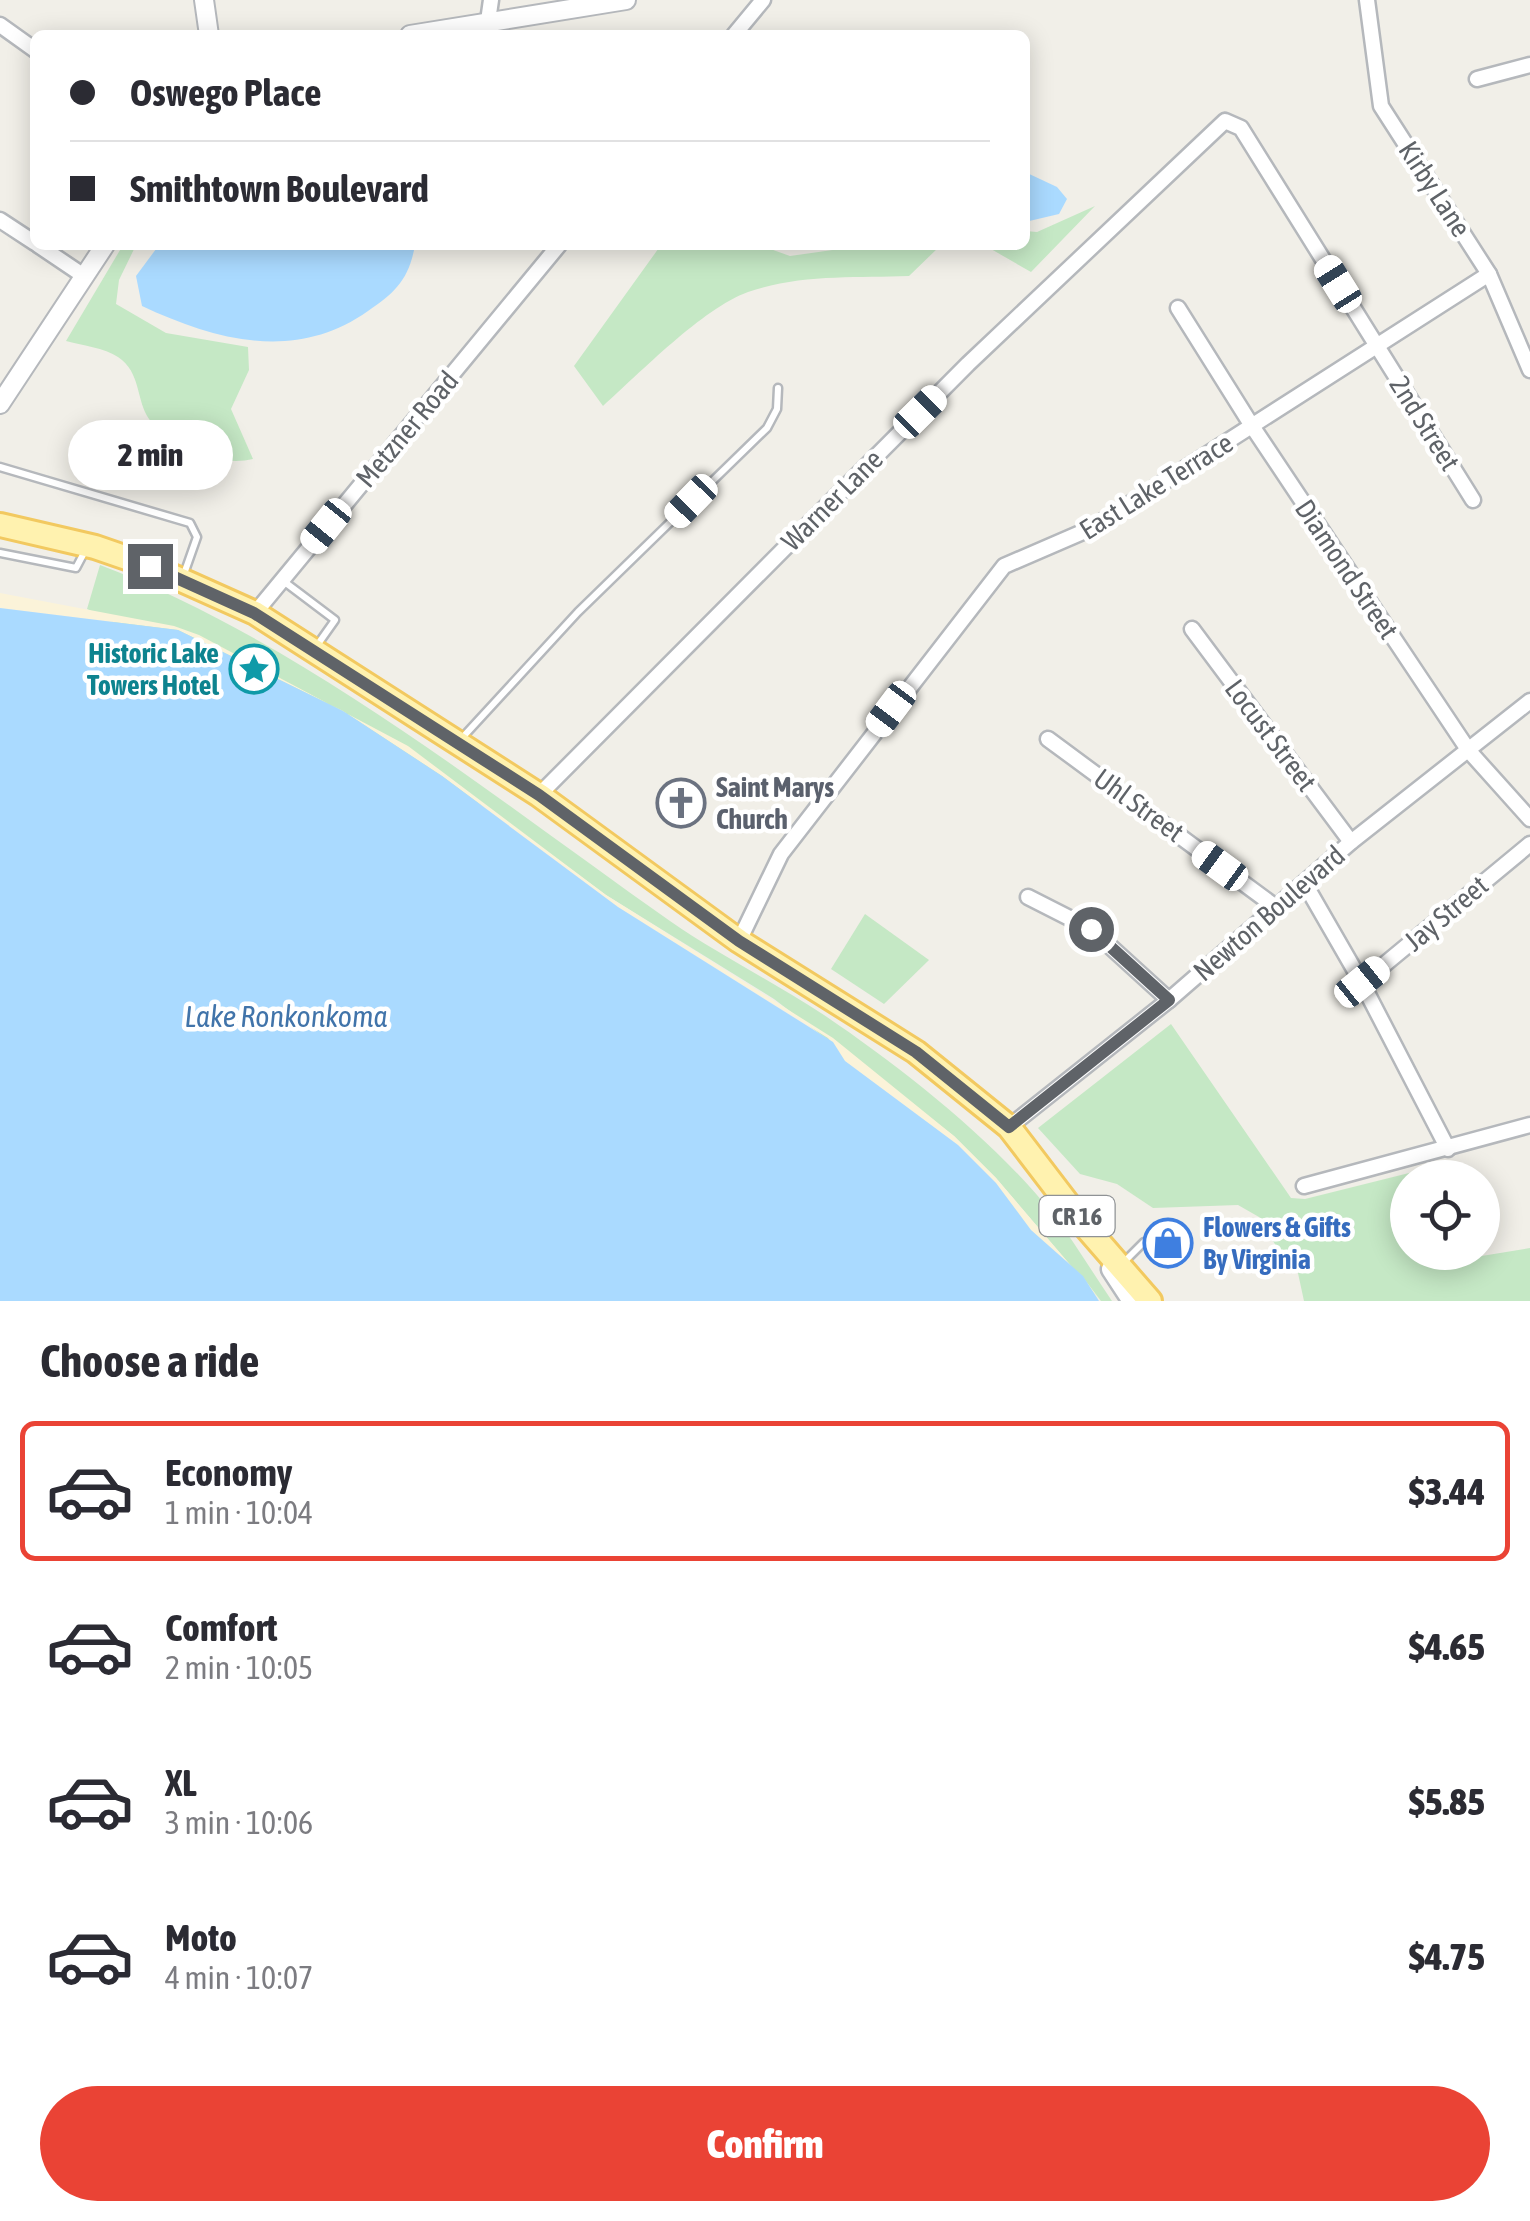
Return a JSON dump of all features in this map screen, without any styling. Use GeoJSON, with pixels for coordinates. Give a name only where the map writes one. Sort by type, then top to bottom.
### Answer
{"type":"FeatureCollection","features":[{"type":"Feature","properties":{"kind":"main road","name":"CR 16"},"geometry":{"type":"LineString","coordinates":[[0,525],[88,546],[181,580],[254,613],[539,795],[739,941],[916,1052],[1009,1127],[1084,1225],[1150,1301]]}},
{"type":"Feature","properties":{"kind":"main road"},"geometry":{"type":"LineString","coordinates":[[1084,1225],[1132,1301]]}},
{"type":"Feature","properties":{"kind":"street"},"geometry":{"type":"LineString","coordinates":[[204,0],[208,30]]}},
{"type":"Feature","properties":{"kind":"street"},"geometry":{"type":"LineString","coordinates":[[488,21],[491,0]]}},
{"type":"Feature","properties":{"kind":"street"},"geometry":{"type":"LineString","coordinates":[[438,30],[626,0]]}},
{"type":"Feature","properties":{"kind":"street"},"geometry":{"type":"LineString","coordinates":[[738,30],[763,0]]}},
{"type":"Feature","properties":{"kind":"street","name":"Kirby Lane"},"geometry":{"type":"LineString","coordinates":[[1366,0],[1381,106],[1489,274],[1530,370]]}},
{"type":"Feature","properties":{"kind":"street"},"geometry":{"type":"LineString","coordinates":[[0,25],[30,46]]}},
{"type":"Feature","properties":{"kind":"street"},"geometry":{"type":"LineString","coordinates":[[1477,80],[1530,65]]}},
{"type":"Feature","properties":{"kind":"street","name":"2nd Street"},"geometry":{"type":"LineString","coordinates":[[1217,126],[1229,121],[1241,128],[1473,500]]}},
{"type":"Feature","properties":{"kind":"street","name":"Warner Lane"},"geometry":{"type":"LineString","coordinates":[[539,795],[968,364],[1217,126]]}},
{"type":"Feature","properties":{"kind":"street"},"geometry":{"type":"LineString","coordinates":[[0,220],[30,240]]}},
{"type":"Feature","properties":{"kind":"street"},"geometry":{"type":"LineString","coordinates":[[45,250],[84,276]]}},
{"type":"Feature","properties":{"kind":"street"},"geometry":{"type":"LineString","coordinates":[[0,404],[102,250]]}},
{"type":"Feature","properties":{"kind":"street","name":"Metzner Road"},"geometry":{"type":"LineString","coordinates":[[254,613],[555,250]]}},
{"type":"Feature","properties":{"kind":"street","name":"East Lake Terrace"},"geometry":{"type":"LineString","coordinates":[[739,941],[781,854],[1004,566],[1092,528],[1489,274]]}},
{"type":"Feature","properties":{"kind":"street","name":"Diamond Street"},"geometry":{"type":"LineString","coordinates":[[1178,308],[1469,751],[1530,819]]}},
{"type":"Feature","properties":{"kind":"street","name":"Locust Street"},"geometry":{"type":"LineString","coordinates":[[1192,629],[1350,842]]}},
{"type":"Feature","properties":{"kind":"street","name":"Newton Boulevard"},"geometry":{"type":"LineString","coordinates":[[1009,1127],[1169,1000],[1350,842],[1530,701]]}},
{"type":"Feature","properties":{"kind":"street","name":"Uhl Street"},"geometry":{"type":"LineString","coordinates":[[1048,739],[1277,908]]}},
{"type":"Feature","properties":{"kind":"street","name":"Jay Street"},"geometry":{"type":"LineString","coordinates":[[1362,982],[1530,844]]}},
{"type":"Feature","properties":{"kind":"street"},"geometry":{"type":"LineString","coordinates":[[1305,884],[1362,982],[1448,1149]]}},
{"type":"Feature","properties":{"kind":"street"},"geometry":{"type":"LineString","coordinates":[[1028,897],[1091,929],[1169,1000]]}},
{"type":"Feature","properties":{"kind":"street"},"geometry":{"type":"LineString","coordinates":[[1304,1186],[1530,1125]]}},
{"type":"Feature","properties":{"kind":"lane"},"geometry":{"type":"LineString","coordinates":[[457,742],[578,612],[767,428],[777,409],[778,388]]}},
{"type":"Feature","properties":{"kind":"lane"},"geometry":{"type":"LineString","coordinates":[[0,467],[190,523],[198,537],[181,580]]}},
{"type":"Feature","properties":{"kind":"lane"},"geometry":{"type":"LineString","coordinates":[[0,553],[76,568],[88,546]]}},
{"type":"Feature","properties":{"kind":"lane"},"geometry":{"type":"LineString","coordinates":[[282,580],[335,620],[314,650]]}},
{"type":"Feature","properties":{"kind":"lane"},"geometry":{"type":"LineString","coordinates":[[1120,1266],[1144,1242]]}},
{"type":"Feature","properties":{"kind":"green space"},"geometry":{"type":"Polygon","coordinates":[[[1095,206],[1031,272],[993,250],[1030,250],[1030,231],[1037,232],[1095,206]]]}},
{"type":"Feature","properties":{"kind":"green space"},"geometry":{"type":"Polygon","coordinates":[[[120,250],[134,250],[119,280],[116,304],[166,333],[248,347],[249,370],[231,409],[253,459],[211,458],[169,439],[149,419],[125,363],[106,351],[66,341],[120,250]]]}},
{"type":"Feature","properties":{"kind":"green space"},"geometry":{"type":"Polygon","coordinates":[[[657,250],[773,250],[790,256],[833,250],[936,250],[909,276],[808,280],[768,286],[730,300],[692,326],[603,406],[574,366],[657,250]]]}},
{"type":"Feature","properties":{"kind":"green space"},"geometry":{"type":"Polygon","coordinates":[[[100,565],[176,598],[323,679],[395,725],[670,921],[854,1035],[946,1106],[1003,1159],[1052,1213],[1112,1301],[1101,1301],[996,1178],[954,1136],[774,999],[606,895],[491,810],[87,609],[100,565]]]}},
{"type":"Feature","properties":{"kind":"green space"},"geometry":{"type":"Polygon","coordinates":[[[865,914],[929,960],[884,1004],[831,969],[865,914]]]}},
{"type":"Feature","properties":{"kind":"green space"},"geometry":{"type":"Polygon","coordinates":[[[1171,1024],[1291,1198],[1305,1199],[1390,1178],[1390,1270],[1500,1270],[1500,1253],[1530,1248],[1530,1301],[1304,1301],[1293,1250],[1279,1251],[1259,1217],[1238,1205],[1153,1208],[1117,1184],[1080,1174],[1038,1128],[1171,1024]]]}},
{"type":"Feature","properties":{"kind":"sand"},"geometry":{"type":"Polygon","coordinates":[[[0,593],[174,626],[199,635],[331,705],[178,630],[0,608],[0,593]]]}},
{"type":"Feature","properties":{"kind":"sand"},"geometry":{"type":"Polygon","coordinates":[[[347,714],[408,746],[606,895],[833,1038],[954,1136],[996,1178],[1072,1268],[1030,1230],[996,1183],[958,1145],[845,1061],[828,1038],[618,907],[442,776],[347,714]]]}},
{"type":"Feature","properties":{"kind":"water"},"geometry":{"type":"Polygon","coordinates":[[[1030,174],[1057,187],[1067,199],[1059,214],[1030,221],[1030,174]]]}},
{"type":"Feature","properties":{"kind":"water"},"geometry":{"type":"Polygon","coordinates":[[[155,250],[414,250],[405,276],[378,304],[341,327],[285,341],[227,336],[142,306],[136,276],[155,250]]]}},
{"type":"Feature","properties":{"kind":"water","name":"Lake Ronkonkoma"},"geometry":{"type":"Polygon","coordinates":[[[0,608],[178,630],[343,711],[442,776],[618,907],[833,1042],[845,1061],[958,1145],[996,1183],[1031,1230],[1083,1276],[1099,1301],[0,1301],[0,608]]]}},
{"type":"Feature","properties":{"kind":"place","name":"Historic Lake Towers Hotel"},"geometry":{"type":"Point","coordinates":[254,669]}},
{"type":"Feature","properties":{"kind":"place","name":"Saint Marys Church"},"geometry":{"type":"Point","coordinates":[681,803]}},
{"type":"Feature","properties":{"kind":"place","name":"Flowers & Gifts By Virginia"},"geometry":{"type":"Point","coordinates":[1168,1243]}},
{"type":"Feature","properties":{"kind":"route"},"geometry":{"type":"LineString","coordinates":[[150,566],[254,613],[539,795],[739,941],[916,1052],[1009,1127],[1169,1000],[1091,929]]}}]}
